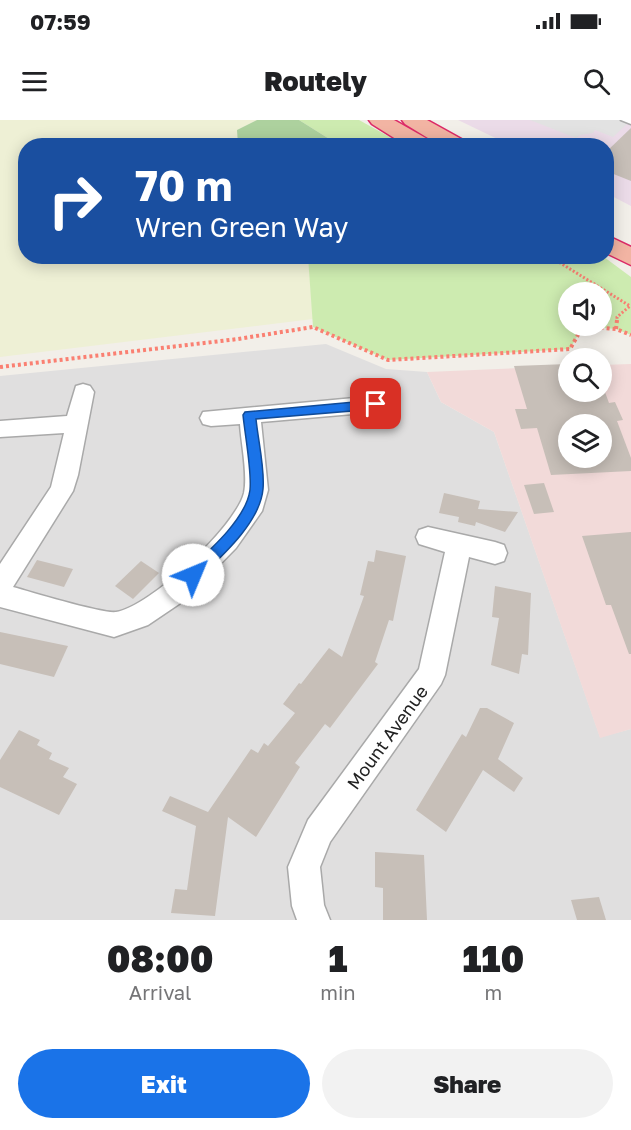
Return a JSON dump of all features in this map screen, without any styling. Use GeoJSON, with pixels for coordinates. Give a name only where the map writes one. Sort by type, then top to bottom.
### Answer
{"type":"FeatureCollection","features":[{"type":"Feature","properties":{"kind":"highway"},"geometry":{"type":"LineString","coordinates":[[379,120],[409,138]]}},
{"type":"Feature","properties":{"kind":"highway"},"geometry":{"type":"LineString","coordinates":[[412,120],[443,138]]}},
{"type":"Feature","properties":{"kind":"highway"},"geometry":{"type":"LineString","coordinates":[[614,226],[631,235]]}},
{"type":"Feature","properties":{"kind":"highway"},"geometry":{"type":"LineString","coordinates":[[614,247],[631,257]]}},
{"type":"Feature","properties":{"kind":"street"},"geometry":{"type":"LineString","coordinates":[[0,586],[61,491],[67,475],[82,392]]}},
{"type":"Feature","properties":{"kind":"street"},"geometry":{"type":"LineString","coordinates":[[211,418],[376,404]]}},
{"type":"Feature","properties":{"kind":"street"},"geometry":{"type":"LineString","coordinates":[[0,595],[114,625],[139,617],[176,592],[227,541],[250,511],[256,490],[249,415]]}},
{"type":"Feature","properties":{"kind":"street"},"geometry":{"type":"LineString","coordinates":[[0,429],[77,424]]}},
{"type":"Feature","properties":{"kind":"street"},"geometry":{"type":"LineString","coordinates":[[428,537],[495,553]]}},
{"type":"Feature","properties":{"kind":"street","name":"Mount Avenue"},"geometry":{"type":"LineString","coordinates":[[314,920],[308,906],[304,867],[319,831],[431,675],[459,544]]}},
{"type":"Feature","properties":{"kind":"lane"},"geometry":{"type":"LineString","coordinates":[[625,120],[631,122]]}},
{"type":"Feature","properties":{"kind":"path"},"geometry":{"type":"LineString","coordinates":[[562,264],[630,306],[617,317],[616,329]]}},
{"type":"Feature","properties":{"kind":"path"},"geometry":{"type":"LineString","coordinates":[[0,367],[238,339],[313,327],[388,360],[570,349],[583,326],[616,329],[631,335]]}},
{"type":"Feature","properties":{"kind":"shaded area"},"geometry":{"type":"Polygon","coordinates":[[[458,120],[631,120],[631,206],[614,197],[614,138],[495,138],[458,120]]]}},
{"type":"Feature","properties":{"kind":"shaded area"},"geometry":{"type":"Polygon","coordinates":[[[530,120],[631,120],[631,124],[627,124],[613,137],[595,130],[593,133],[576,138],[530,120]]]}},
{"type":"Feature","properties":{"kind":"shaded area"},"geometry":{"type":"Polygon","coordinates":[[[326,344],[386,369],[427,372],[441,402],[494,432],[600,737],[631,729],[631,920],[0,920],[0,376],[326,344]]]}},
{"type":"Feature","properties":{"kind":"shaded area"},"geometry":{"type":"Polygon","coordinates":[[[631,364],[631,729],[600,738],[494,432],[441,402],[427,372],[558,366],[558,402],[612,402],[612,365],[631,364]]]}},
{"type":"Feature","properties":{"kind":"green space"},"geometry":{"type":"Polygon","coordinates":[[[0,120],[257,120],[237,130],[238,138],[18,138],[18,264],[309,264],[313,319],[0,357],[0,120]]]}},
{"type":"Feature","properties":{"kind":"green space"},"geometry":{"type":"Polygon","coordinates":[[[257,120],[299,120],[328,138],[238,138],[237,130],[257,120]]]}},
{"type":"Feature","properties":{"kind":"green space"},"geometry":{"type":"Polygon","coordinates":[[[299,120],[359,120],[391,138],[328,138],[299,120]]]}},
{"type":"Feature","properties":{"kind":"green space"},"geometry":{"type":"Polygon","coordinates":[[[308,264],[613,264],[631,277],[631,335],[612,329],[612,282],[558,282],[558,336],[577,336],[571,348],[388,360],[313,327],[308,264]]]}},
{"type":"Feature","properties":{"kind":"building"},"geometry":{"type":"Polygon","coordinates":[[[631,128],[631,181],[614,174],[614,144],[631,128]]]}},
{"type":"Feature","properties":{"kind":"building"},"geometry":{"type":"Polygon","coordinates":[[[558,364],[558,402],[615,402],[623,420],[617,421],[631,458],[631,471],[551,475],[537,428],[521,429],[515,409],[527,409],[514,366],[558,364]]]}},
{"type":"Feature","properties":{"kind":"building"},"geometry":{"type":"Polygon","coordinates":[[[544,483],[554,512],[534,514],[524,485],[544,483]]]}},
{"type":"Feature","properties":{"kind":"building"},"geometry":{"type":"Polygon","coordinates":[[[444,493],[480,501],[478,509],[518,512],[505,532],[476,522],[475,526],[458,522],[459,517],[439,513],[444,493]]]}},
{"type":"Feature","properties":{"kind":"building"},"geometry":{"type":"Polygon","coordinates":[[[631,532],[631,654],[629,654],[611,605],[606,605],[582,536],[631,532]]]}},
{"type":"Feature","properties":{"kind":"building"},"geometry":{"type":"Polygon","coordinates":[[[376,550],[406,556],[393,621],[389,620],[375,662],[378,664],[330,728],[325,724],[295,763],[300,767],[256,837],[228,817],[215,916],[171,913],[175,889],[187,890],[196,826],[162,811],[170,796],[208,812],[251,749],[258,753],[264,743],[268,746],[295,713],[283,704],[299,683],[301,684],[329,648],[342,657],[364,596],[360,595],[368,561],[374,562],[376,550]]]}},
{"type":"Feature","properties":{"kind":"building"},"geometry":{"type":"Polygon","coordinates":[[[37,560],[73,569],[64,587],[27,577],[37,560]]]}},
{"type":"Feature","properties":{"kind":"building"},"geometry":{"type":"Polygon","coordinates":[[[141,561],[159,573],[133,599],[115,586],[141,561]]]}},
{"type":"Feature","properties":{"kind":"building"},"geometry":{"type":"Polygon","coordinates":[[[495,586],[531,593],[528,655],[522,654],[519,674],[491,665],[499,618],[492,617],[495,586]]]}},
{"type":"Feature","properties":{"kind":"building"},"geometry":{"type":"Polygon","coordinates":[[[0,632],[68,646],[54,677],[0,664],[0,632]]]}},
{"type":"Feature","properties":{"kind":"building"},"geometry":{"type":"Polygon","coordinates":[[[480,708],[487,708],[514,723],[498,759],[523,778],[514,792],[483,770],[446,832],[416,810],[462,734],[466,737],[480,708]]]}},
{"type":"Feature","properties":{"kind":"building"},"geometry":{"type":"Polygon","coordinates":[[[19,730],[40,740],[37,745],[52,753],[49,759],[69,768],[63,777],[77,784],[59,815],[0,787],[0,760],[19,730]]]}},
{"type":"Feature","properties":{"kind":"building"},"geometry":{"type":"Polygon","coordinates":[[[375,852],[424,855],[427,920],[383,920],[383,888],[375,887],[375,852]]]}},
{"type":"Feature","properties":{"kind":"building"},"geometry":{"type":"Polygon","coordinates":[[[599,897],[606,920],[577,920],[571,900],[599,897]]]}},
{"type":"Feature","properties":{"kind":"route"},"geometry":{"type":"LineString","coordinates":[[193,575],[227,541],[250,511],[256,490],[249,415],[376,404]]}}]}
